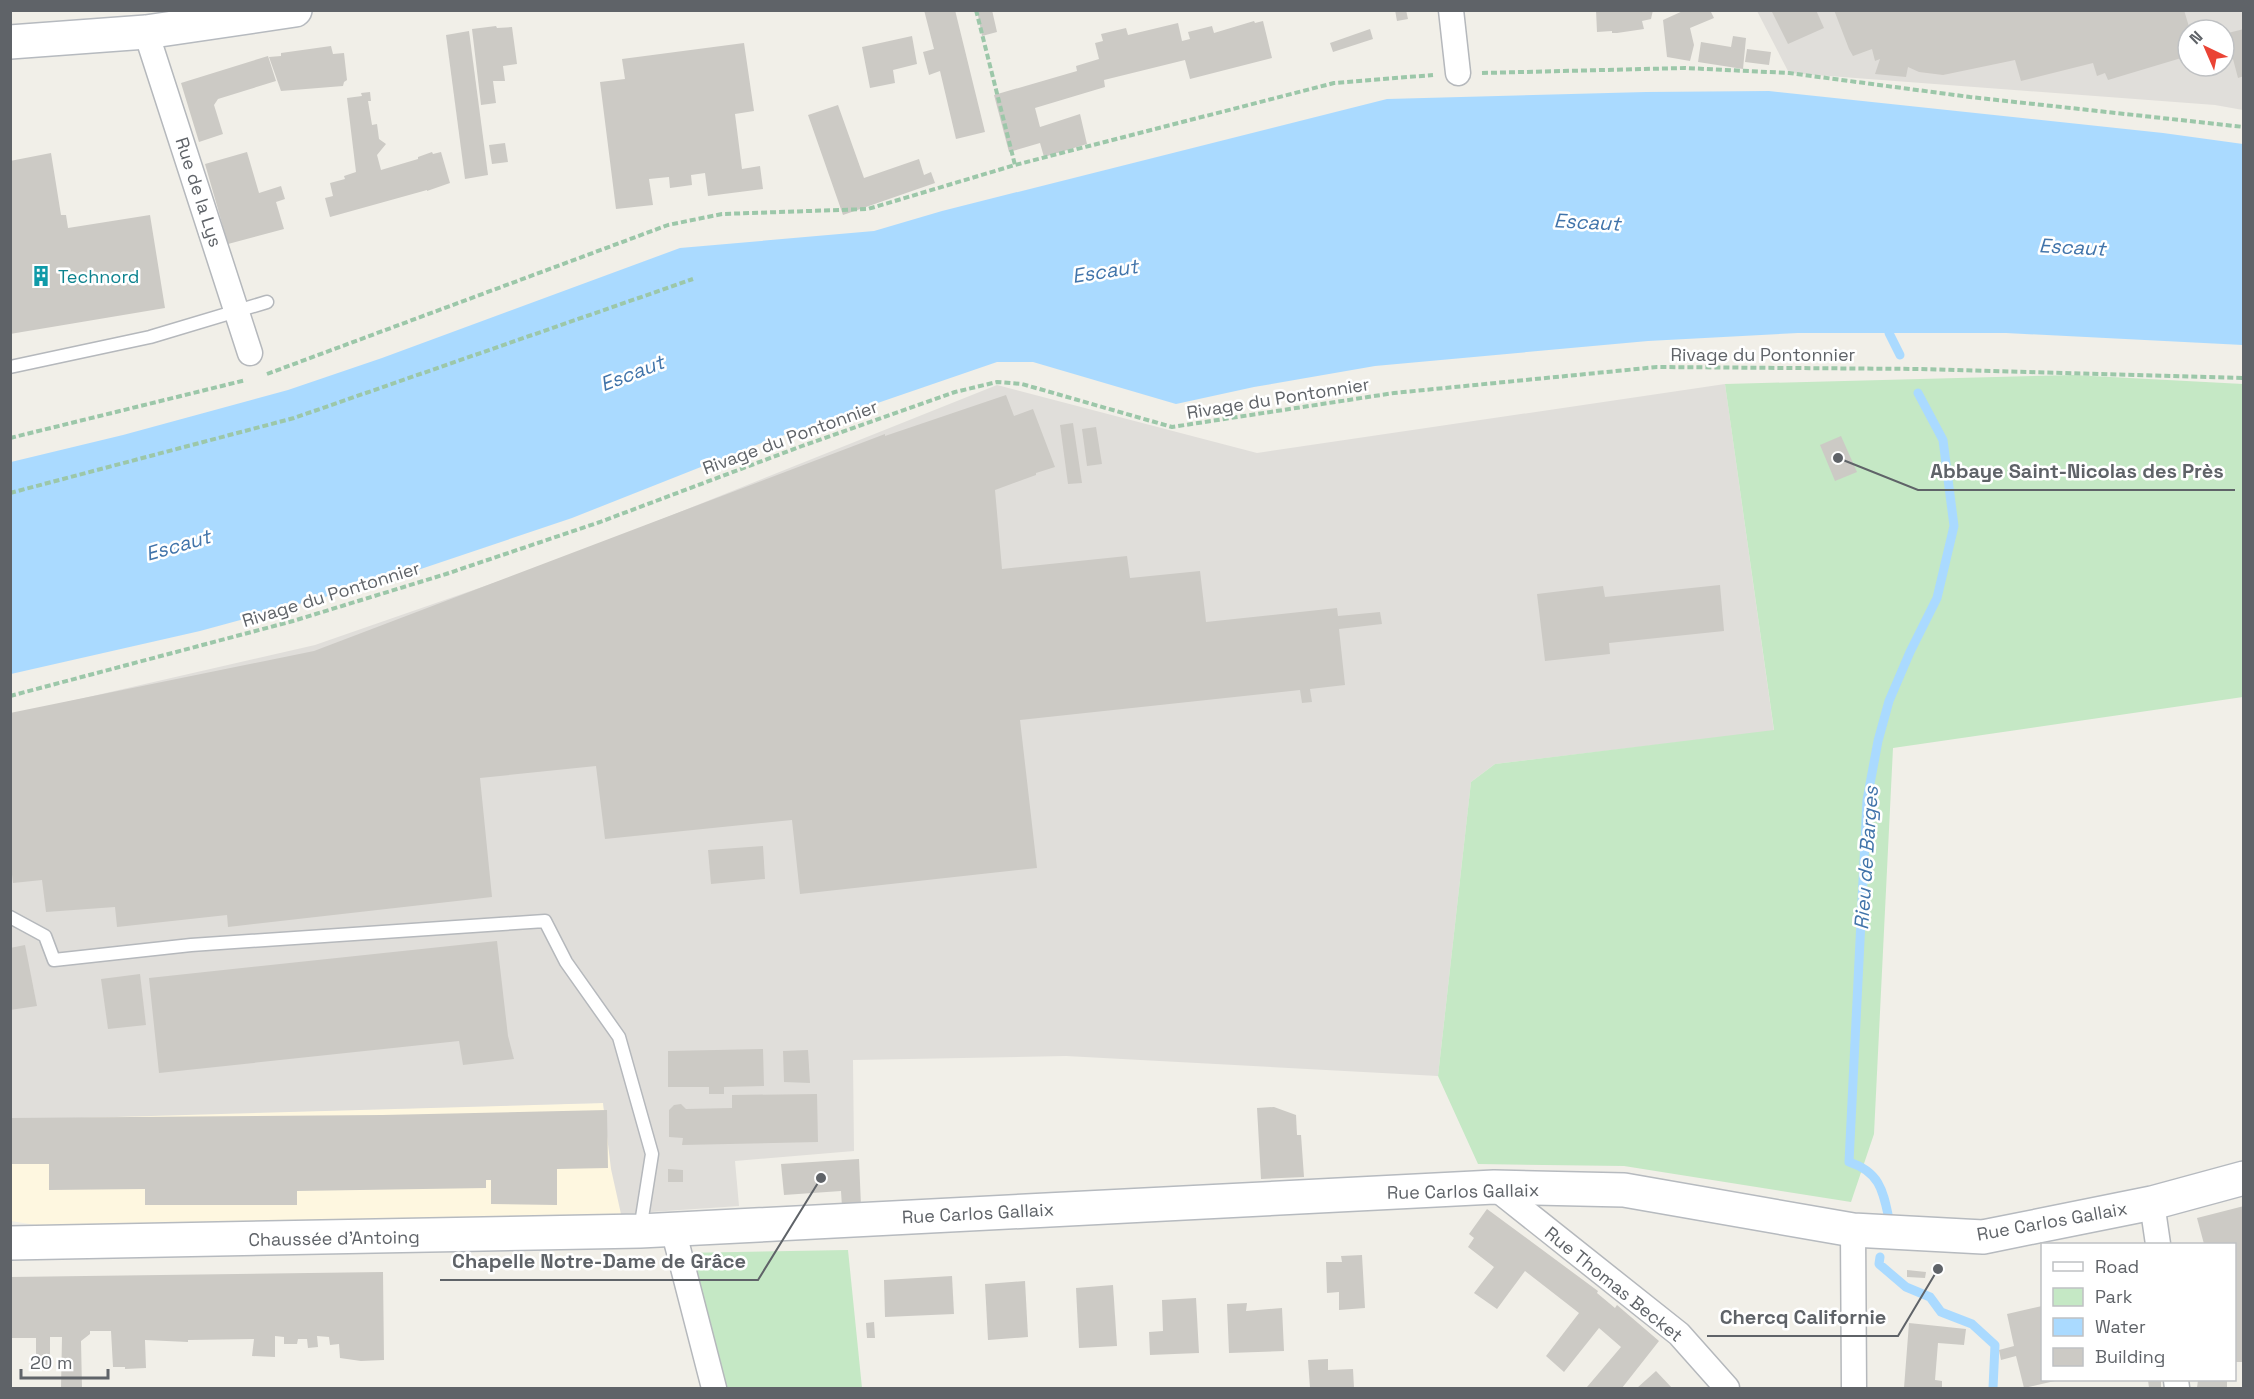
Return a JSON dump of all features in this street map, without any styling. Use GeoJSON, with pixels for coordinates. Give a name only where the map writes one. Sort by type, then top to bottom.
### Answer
{"type":"FeatureCollection","features":[{"type":"Feature","properties":{"kind":"main road"},"geometry":{"type":"LineString","coordinates":[[10,42],[146,32],[296,10]]}},
{"type":"Feature","properties":{"kind":"main road","name":"Rue Carlos Gallaix"},"geometry":{"type":"LineString","coordinates":[[674,1229],[1494,1187],[1624,1190],[1853,1230],[1983,1237],[2152,1203],[2244,1178]]}},
{"type":"Feature","properties":{"kind":"main road","name":"Chaussée d'Antoing"},"geometry":{"type":"LineString","coordinates":[[10,1243],[674,1229]]}},
{"type":"Feature","properties":{"kind":"street"},"geometry":{"type":"LineString","coordinates":[[1451,10],[1458,73]]}},
{"type":"Feature","properties":{"kind":"street","name":"Rue de la Lys"},"geometry":{"type":"LineString","coordinates":[[146,32],[250,353]]}},
{"type":"Feature","properties":{"kind":"street","name":"Rue Thomas Becket"},"geometry":{"type":"LineString","coordinates":[[1494,1187],[1678,1334],[1727,1389]]}},
{"type":"Feature","properties":{"kind":"street"},"geometry":{"type":"LineString","coordinates":[[2152,1203],[2158,1243]]}},
{"type":"Feature","properties":{"kind":"street"},"geometry":{"type":"LineString","coordinates":[[674,1229],[714,1389]]}},
{"type":"Feature","properties":{"kind":"street"},"geometry":{"type":"LineString","coordinates":[[1852,1388],[1853,1230]]}},
{"type":"Feature","properties":{"kind":"lane"},"geometry":{"type":"LineString","coordinates":[[10,367],[150,337],[267,302]]}},
{"type":"Feature","properties":{"kind":"lane"},"geometry":{"type":"LineString","coordinates":[[10,917],[45,936],[54,960],[191,945],[545,921],[566,962],[619,1037],[652,1154],[640,1231]]}},
{"type":"Feature","properties":{"kind":"path"},"geometry":{"type":"LineString","coordinates":[[976,10],[1015,165]]}},
{"type":"Feature","properties":{"kind":"path"},"geometry":{"type":"LineString","coordinates":[[260,376],[668,225],[722,214],[868,209],[1015,165],[1334,83],[1458,73],[1685,68],[1789,73],[1970,97],[2244,127]]}},
{"type":"Feature","properties":{"kind":"path"},"geometry":{"type":"LineString","coordinates":[[10,493],[294,418],[693,279]]}},
{"type":"Feature","properties":{"kind":"path","name":"Rivage du Pontonnier"},"geometry":{"type":"LineString","coordinates":[[10,696],[282,624],[447,574],[600,522],[893,413],[977,385],[997,382],[1022,384],[1047,390],[1172,427],[1394,393],[1657,367],[1920,369],[2244,378]]}},
{"type":"Feature","properties":{"kind":"path"},"geometry":{"type":"LineString","coordinates":[[10,438],[248,379]]}},
{"type":"Feature","properties":{"kind":"shaded area"},"geometry":{"type":"Polygon","coordinates":[[[1757,11],[2243,11],[2243,110],[2215,105],[1789,73],[1757,11]]]}},
{"type":"Feature","properties":{"kind":"shaded area"},"geometry":{"type":"Polygon","coordinates":[[[1725,384],[1774,731],[1495,764],[1471,782],[1438,1076],[1066,1056],[853,1060],[854,1151],[735,1161],[739,1206],[621,1214],[611,1169],[603,1103],[11,1120],[10,715],[315,645],[560,560],[997,385],[1257,453],[1725,384]]]}},
{"type":"Feature","properties":{"kind":"shaded area"},"geometry":{"type":"Polygon","coordinates":[[[603,1103],[621,1214],[66,1230],[11,1221],[10,1119],[603,1103]]]}},
{"type":"Feature","properties":{"kind":"green space"},"geometry":{"type":"Polygon","coordinates":[[[2073,375],[2243,384],[2243,697],[1893,748],[1874,1134],[1851,1202],[1624,1166],[1478,1164],[1438,1076],[1471,782],[1495,764],[1774,730],[1725,384],[2073,375]]]}},
{"type":"Feature","properties":{"kind":"green space"},"geometry":{"type":"Polygon","coordinates":[[[848,1250],[862,1388],[714,1388],[680,1253],[848,1250]]]}},
{"type":"Feature","properties":{"kind":"water","name":"Escaut"},"geometry":{"type":"Polygon","coordinates":[[[1769,91],[2163,133],[2243,144],[2243,345],[2006,333],[1798,333],[1648,341],[1375,366],[1254,387],[1176,404],[1033,362],[997,362],[764,442],[572,518],[394,578],[200,631],[11,674],[11,462],[123,435],[288,390],[382,358],[680,248],[874,231],[942,211],[1387,99],[1769,91]]]}},
{"type":"Feature","properties":{"kind":"building"},"geometry":{"type":"Polygon","coordinates":[[[924,10],[955,10],[985,132],[956,139],[940,71],[929,75],[923,52],[934,49],[924,10]]]}},
{"type":"Feature","properties":{"kind":"building"},"geometry":{"type":"Polygon","coordinates":[[[977,10],[992,10],[997,32],[982,36],[977,10]]]}},
{"type":"Feature","properties":{"kind":"building"},"geometry":{"type":"Polygon","coordinates":[[[1395,10],[1406,10],[1408,19],[1397,21],[1395,10]]]}},
{"type":"Feature","properties":{"kind":"building"},"geometry":{"type":"Polygon","coordinates":[[[1596,10],[1653,10],[1651,19],[1642,21],[1644,29],[1612,33],[1612,31],[1597,32],[1596,10]]]}},
{"type":"Feature","properties":{"kind":"building"},"geometry":{"type":"Polygon","coordinates":[[[1685,10],[1710,10],[1714,18],[1690,28],[1694,45],[1690,61],[1667,57],[1663,20],[1685,10]]]}},
{"type":"Feature","properties":{"kind":"building"},"geometry":{"type":"Polygon","coordinates":[[[1771,10],[1816,10],[1824,28],[1788,44],[1771,10]]]}},
{"type":"Feature","properties":{"kind":"building"},"geometry":{"type":"Polygon","coordinates":[[[1834,10],[2184,10],[2186,18],[2176,18],[2176,60],[2108,80],[2105,73],[2097,76],[2093,63],[2021,81],[2015,60],[1943,75],[1919,72],[1908,67],[1906,77],[1875,74],[1880,59],[1875,61],[1872,49],[1853,56],[1834,10]]]}},
{"type":"Feature","properties":{"kind":"building"},"geometry":{"type":"Polygon","coordinates":[[[1254,21],[1255,23],[1263,21],[1272,58],[1190,79],[1185,60],[1104,80],[1105,87],[1035,108],[1040,127],[1080,114],[1087,144],[1044,157],[1040,143],[1009,152],[994,95],[1077,71],[1076,66],[1099,59],[1095,43],[1103,41],[1101,34],[1126,28],[1128,35],[1178,23],[1182,41],[1190,39],[1188,32],[1212,26],[1214,33],[1254,21]]]}},
{"type":"Feature","properties":{"kind":"building"},"geometry":{"type":"Polygon","coordinates":[[[496,26],[497,28],[512,27],[517,64],[503,66],[505,81],[493,81],[496,103],[481,105],[472,29],[496,26]]]}},
{"type":"Feature","properties":{"kind":"building"},"geometry":{"type":"Polygon","coordinates":[[[1370,29],[1373,39],[1333,52],[1330,43],[1370,29]]]}},
{"type":"Feature","properties":{"kind":"building"},"geometry":{"type":"Polygon","coordinates":[[[2244,29],[2244,76],[2238,78],[2236,70],[2236,31],[2244,29]]]}},
{"type":"Feature","properties":{"kind":"building"},"geometry":{"type":"Polygon","coordinates":[[[469,31],[488,175],[465,179],[446,35],[469,31]]]}},
{"type":"Feature","properties":{"kind":"building"},"geometry":{"type":"Polygon","coordinates":[[[912,36],[917,64],[893,70],[895,83],[870,88],[862,47],[912,36]]]}},
{"type":"Feature","properties":{"kind":"building"},"geometry":{"type":"Polygon","coordinates":[[[1733,36],[1746,38],[1743,69],[1698,62],[1701,42],[1731,47],[1733,36]]]}},
{"type":"Feature","properties":{"kind":"building"},"geometry":{"type":"Polygon","coordinates":[[[744,43],[754,111],[735,114],[742,169],[760,166],[763,189],[708,196],[705,173],[691,175],[692,185],[670,188],[669,177],[649,179],[653,205],[616,209],[600,82],[625,79],[622,59],[744,43]]]}},
{"type":"Feature","properties":{"kind":"building"},"geometry":{"type":"Polygon","coordinates":[[[331,46],[333,54],[344,53],[347,80],[343,86],[281,91],[269,57],[281,56],[281,53],[331,46]]]}},
{"type":"Feature","properties":{"kind":"building"},"geometry":{"type":"Polygon","coordinates":[[[1747,49],[1771,52],[1769,65],[1745,62],[1747,49]]]}},
{"type":"Feature","properties":{"kind":"building"},"geometry":{"type":"Polygon","coordinates":[[[268,56],[276,81],[218,99],[214,105],[223,134],[199,142],[181,83],[268,56]]]}},
{"type":"Feature","properties":{"kind":"building"},"geometry":{"type":"Polygon","coordinates":[[[370,92],[371,101],[368,101],[372,125],[377,124],[379,139],[386,144],[377,155],[381,170],[418,159],[432,152],[433,154],[441,152],[450,183],[330,217],[325,198],[333,196],[330,183],[345,179],[344,176],[356,172],[347,98],[362,96],[361,93],[370,92]]]}},
{"type":"Feature","properties":{"kind":"building"},"geometry":{"type":"Polygon","coordinates":[[[838,105],[864,178],[919,159],[924,175],[931,172],[935,183],[843,215],[808,115],[838,105]]]}},
{"type":"Feature","properties":{"kind":"building"},"geometry":{"type":"Polygon","coordinates":[[[505,143],[508,162],[492,164],[489,145],[505,143]]]}},
{"type":"Feature","properties":{"kind":"building"},"geometry":{"type":"Polygon","coordinates":[[[247,152],[259,193],[281,186],[285,199],[276,202],[284,229],[228,244],[205,164],[247,152]]]}},
{"type":"Feature","properties":{"kind":"building"},"geometry":{"type":"Polygon","coordinates":[[[51,153],[61,215],[66,215],[68,228],[150,215],[165,308],[10,334],[10,161],[51,153]]]}},
{"type":"Feature","properties":{"kind":"building"},"geometry":{"type":"Polygon","coordinates":[[[1006,395],[1014,416],[1033,409],[1055,467],[995,490],[1002,569],[1127,556],[1130,578],[1200,571],[1206,622],[1337,608],[1338,616],[1380,612],[1382,624],[1339,629],[1345,685],[1310,689],[1312,702],[1302,703],[1300,690],[1020,720],[1037,868],[800,894],[792,820],[605,839],[596,766],[480,778],[492,897],[228,927],[227,915],[117,927],[115,907],[46,912],[42,880],[13,883],[10,857],[10,713],[314,651],[885,434],[885,436],[1006,395]]]}},
{"type":"Feature","properties":{"kind":"building"},"geometry":{"type":"Polygon","coordinates":[[[1073,423],[1082,483],[1068,484],[1060,425],[1073,423]]]}},
{"type":"Feature","properties":{"kind":"building"},"geometry":{"type":"Polygon","coordinates":[[[1096,427],[1102,464],[1087,466],[1082,429],[1096,427]]]}},
{"type":"Feature","properties":{"kind":"building"},"geometry":{"type":"Polygon","coordinates":[[[1841,436],[1857,472],[1835,481],[1820,445],[1841,436]]]}},
{"type":"Feature","properties":{"kind":"building"},"geometry":{"type":"Polygon","coordinates":[[[1720,585],[1724,631],[1609,643],[1610,654],[1545,661],[1537,594],[1603,586],[1605,597],[1720,585]]]}},
{"type":"Feature","properties":{"kind":"building"},"geometry":{"type":"Polygon","coordinates":[[[763,846],[765,879],[711,884],[708,850],[763,846]]]}},
{"type":"Feature","properties":{"kind":"building"},"geometry":{"type":"Polygon","coordinates":[[[497,941],[508,1036],[514,1059],[463,1065],[459,1041],[159,1073],[149,978],[497,941]]]}},
{"type":"Feature","properties":{"kind":"building"},"geometry":{"type":"Polygon","coordinates":[[[25,945],[37,1006],[10,1010],[10,948],[25,945]]]}},
{"type":"Feature","properties":{"kind":"building"},"geometry":{"type":"Polygon","coordinates":[[[140,974],[146,1025],[108,1029],[101,979],[140,974]]]}},
{"type":"Feature","properties":{"kind":"building"},"geometry":{"type":"Polygon","coordinates":[[[763,1049],[764,1086],[724,1087],[724,1094],[709,1094],[709,1087],[668,1087],[668,1051],[763,1049]]]}},
{"type":"Feature","properties":{"kind":"building"},"geometry":{"type":"Polygon","coordinates":[[[808,1050],[810,1083],[784,1082],[783,1051],[808,1050]]]}},
{"type":"Feature","properties":{"kind":"building"},"geometry":{"type":"Polygon","coordinates":[[[817,1094],[818,1142],[682,1145],[683,1138],[669,1137],[669,1110],[674,1105],[681,1104],[686,1109],[732,1108],[732,1095],[817,1094]]]}},
{"type":"Feature","properties":{"kind":"building"},"geometry":{"type":"Polygon","coordinates":[[[1274,1107],[1296,1115],[1297,1135],[1301,1135],[1304,1177],[1261,1179],[1257,1108],[1274,1107]]]}},
{"type":"Feature","properties":{"kind":"building"},"geometry":{"type":"Polygon","coordinates":[[[607,1110],[608,1168],[557,1169],[557,1205],[491,1204],[491,1180],[486,1180],[486,1188],[297,1191],[297,1205],[145,1205],[145,1189],[49,1190],[49,1164],[10,1164],[10,1118],[382,1115],[607,1110]]]}},
{"type":"Feature","properties":{"kind":"building"},"geometry":{"type":"Polygon","coordinates":[[[859,1159],[861,1206],[842,1207],[841,1191],[784,1195],[781,1164],[859,1159]]]}},
{"type":"Feature","properties":{"kind":"building"},"geometry":{"type":"Polygon","coordinates":[[[668,1169],[683,1170],[683,1182],[668,1182],[668,1169]]]}},
{"type":"Feature","properties":{"kind":"building"},"geometry":{"type":"Polygon","coordinates":[[[2244,1206],[2244,1362],[2236,1362],[2236,1243],[2204,1243],[2197,1218],[2244,1206]]]}},
{"type":"Feature","properties":{"kind":"building"},"geometry":{"type":"Polygon","coordinates":[[[1487,1209],[1598,1291],[1597,1293],[1615,1308],[1617,1305],[1659,1341],[1622,1388],[1587,1387],[1621,1347],[1599,1328],[1564,1372],[1546,1356],[1579,1313],[1525,1271],[1497,1309],[1474,1293],[1494,1267],[1468,1247],[1474,1238],[1469,1234],[1487,1209]]]}},
{"type":"Feature","properties":{"kind":"building"},"geometry":{"type":"Polygon","coordinates":[[[1362,1255],[1365,1308],[1339,1310],[1339,1292],[1327,1293],[1326,1262],[1342,1262],[1341,1256],[1362,1255]]]}},
{"type":"Feature","properties":{"kind":"building"},"geometry":{"type":"Polygon","coordinates":[[[1907,1270],[1926,1272],[1925,1278],[1907,1277],[1907,1270]]]}},
{"type":"Feature","properties":{"kind":"building"},"geometry":{"type":"Polygon","coordinates":[[[383,1272],[384,1360],[361,1361],[340,1358],[339,1344],[330,1345],[329,1337],[317,1336],[318,1347],[308,1348],[307,1339],[298,1339],[297,1344],[284,1344],[284,1337],[275,1336],[275,1357],[252,1356],[254,1339],[188,1340],[188,1342],[145,1340],[146,1368],[125,1369],[125,1367],[113,1367],[111,1331],[90,1331],[90,1334],[81,1341],[82,1388],[61,1388],[62,1337],[50,1337],[50,1365],[36,1366],[36,1338],[10,1338],[10,1277],[383,1272]]]}},
{"type":"Feature","properties":{"kind":"building"},"geometry":{"type":"Polygon","coordinates":[[[952,1276],[954,1314],[885,1317],[884,1280],[952,1276]]]}},
{"type":"Feature","properties":{"kind":"building"},"geometry":{"type":"Polygon","coordinates":[[[1025,1281],[1028,1337],[988,1340],[985,1284],[1025,1281]]]}},
{"type":"Feature","properties":{"kind":"building"},"geometry":{"type":"Polygon","coordinates":[[[1113,1285],[1117,1346],[1079,1348],[1076,1288],[1113,1285]]]}},
{"type":"Feature","properties":{"kind":"building"},"geometry":{"type":"Polygon","coordinates":[[[1196,1298],[1199,1353],[1150,1355],[1149,1332],[1163,1331],[1162,1300],[1196,1298]]]}},
{"type":"Feature","properties":{"kind":"building"},"geometry":{"type":"Polygon","coordinates":[[[1247,1303],[1246,1311],[1282,1308],[1284,1351],[1229,1353],[1227,1304],[1247,1303]]]}},
{"type":"Feature","properties":{"kind":"building"},"geometry":{"type":"Polygon","coordinates":[[[2041,1306],[2041,1381],[2055,1381],[2024,1388],[2016,1356],[2001,1360],[1999,1350],[2014,1346],[2007,1314],[2041,1306]]]}},
{"type":"Feature","properties":{"kind":"building"},"geometry":{"type":"Polygon","coordinates":[[[874,1322],[875,1338],[867,1338],[866,1323],[874,1322]]]}},
{"type":"Feature","properties":{"kind":"building"},"geometry":{"type":"Polygon","coordinates":[[[1909,1323],[1966,1329],[1964,1345],[1938,1343],[1935,1380],[1942,1381],[1942,1388],[1904,1388],[1909,1323]]]}},
{"type":"Feature","properties":{"kind":"building"},"geometry":{"type":"Polygon","coordinates":[[[1328,1359],[1328,1370],[1353,1369],[1354,1388],[1310,1388],[1308,1360],[1328,1359]]]}},
{"type":"Feature","properties":{"kind":"building"},"geometry":{"type":"Polygon","coordinates":[[[1656,1371],[1672,1388],[1637,1388],[1656,1371]]]}},
{"type":"Feature","properties":{"kind":"building"},"geometry":{"type":"Polygon","coordinates":[[[2148,1381],[2161,1381],[2161,1388],[2149,1388],[2148,1381]]]}},
{"type":"Feature","properties":{"kind":"building"},"geometry":{"type":"Polygon","coordinates":[[[2198,1381],[2227,1381],[2227,1388],[2197,1388],[2198,1381]]]}},
{"type":"Feature","properties":{"kind":"waterway","name":"Rieu de Barges"},"geometry":{"type":"LineString","coordinates":[[1889,333],[1900,355]]}},
{"type":"Feature","properties":{"kind":"waterway","name":"Rieu de Barges"},"geometry":{"type":"LineString","coordinates":[[1889,1219],[1882,1191],[1874,1177],[1849,1162],[1867,800],[1878,741],[1889,701],[1937,598],[1954,526],[1943,440],[1918,393]]}},
{"type":"Feature","properties":{"kind":"waterway","name":"Rieu de Barges"},"geometry":{"type":"LineString","coordinates":[[1880,1257],[1879,1264],[1906,1287],[1930,1297],[1941,1312],[1972,1324],[1995,1345],[1993,1388]]}},
{"type":"Feature","properties":{"kind":"place","name":"Technord"},"geometry":{"type":"Point","coordinates":[41,276]}},
{"type":"Feature","properties":{"kind":"place","name":"Abbaye Saint-Nicolas des Près"},"geometry":{"type":"Point","coordinates":[1838,458]}},
{"type":"Feature","properties":{"kind":"place","name":"Chapelle Notre-Dame de Grâce"},"geometry":{"type":"Point","coordinates":[821,1178]}},
{"type":"Feature","properties":{"kind":"place","name":"Chercq Californie"},"geometry":{"type":"Point","coordinates":[1938,1269]}}]}
